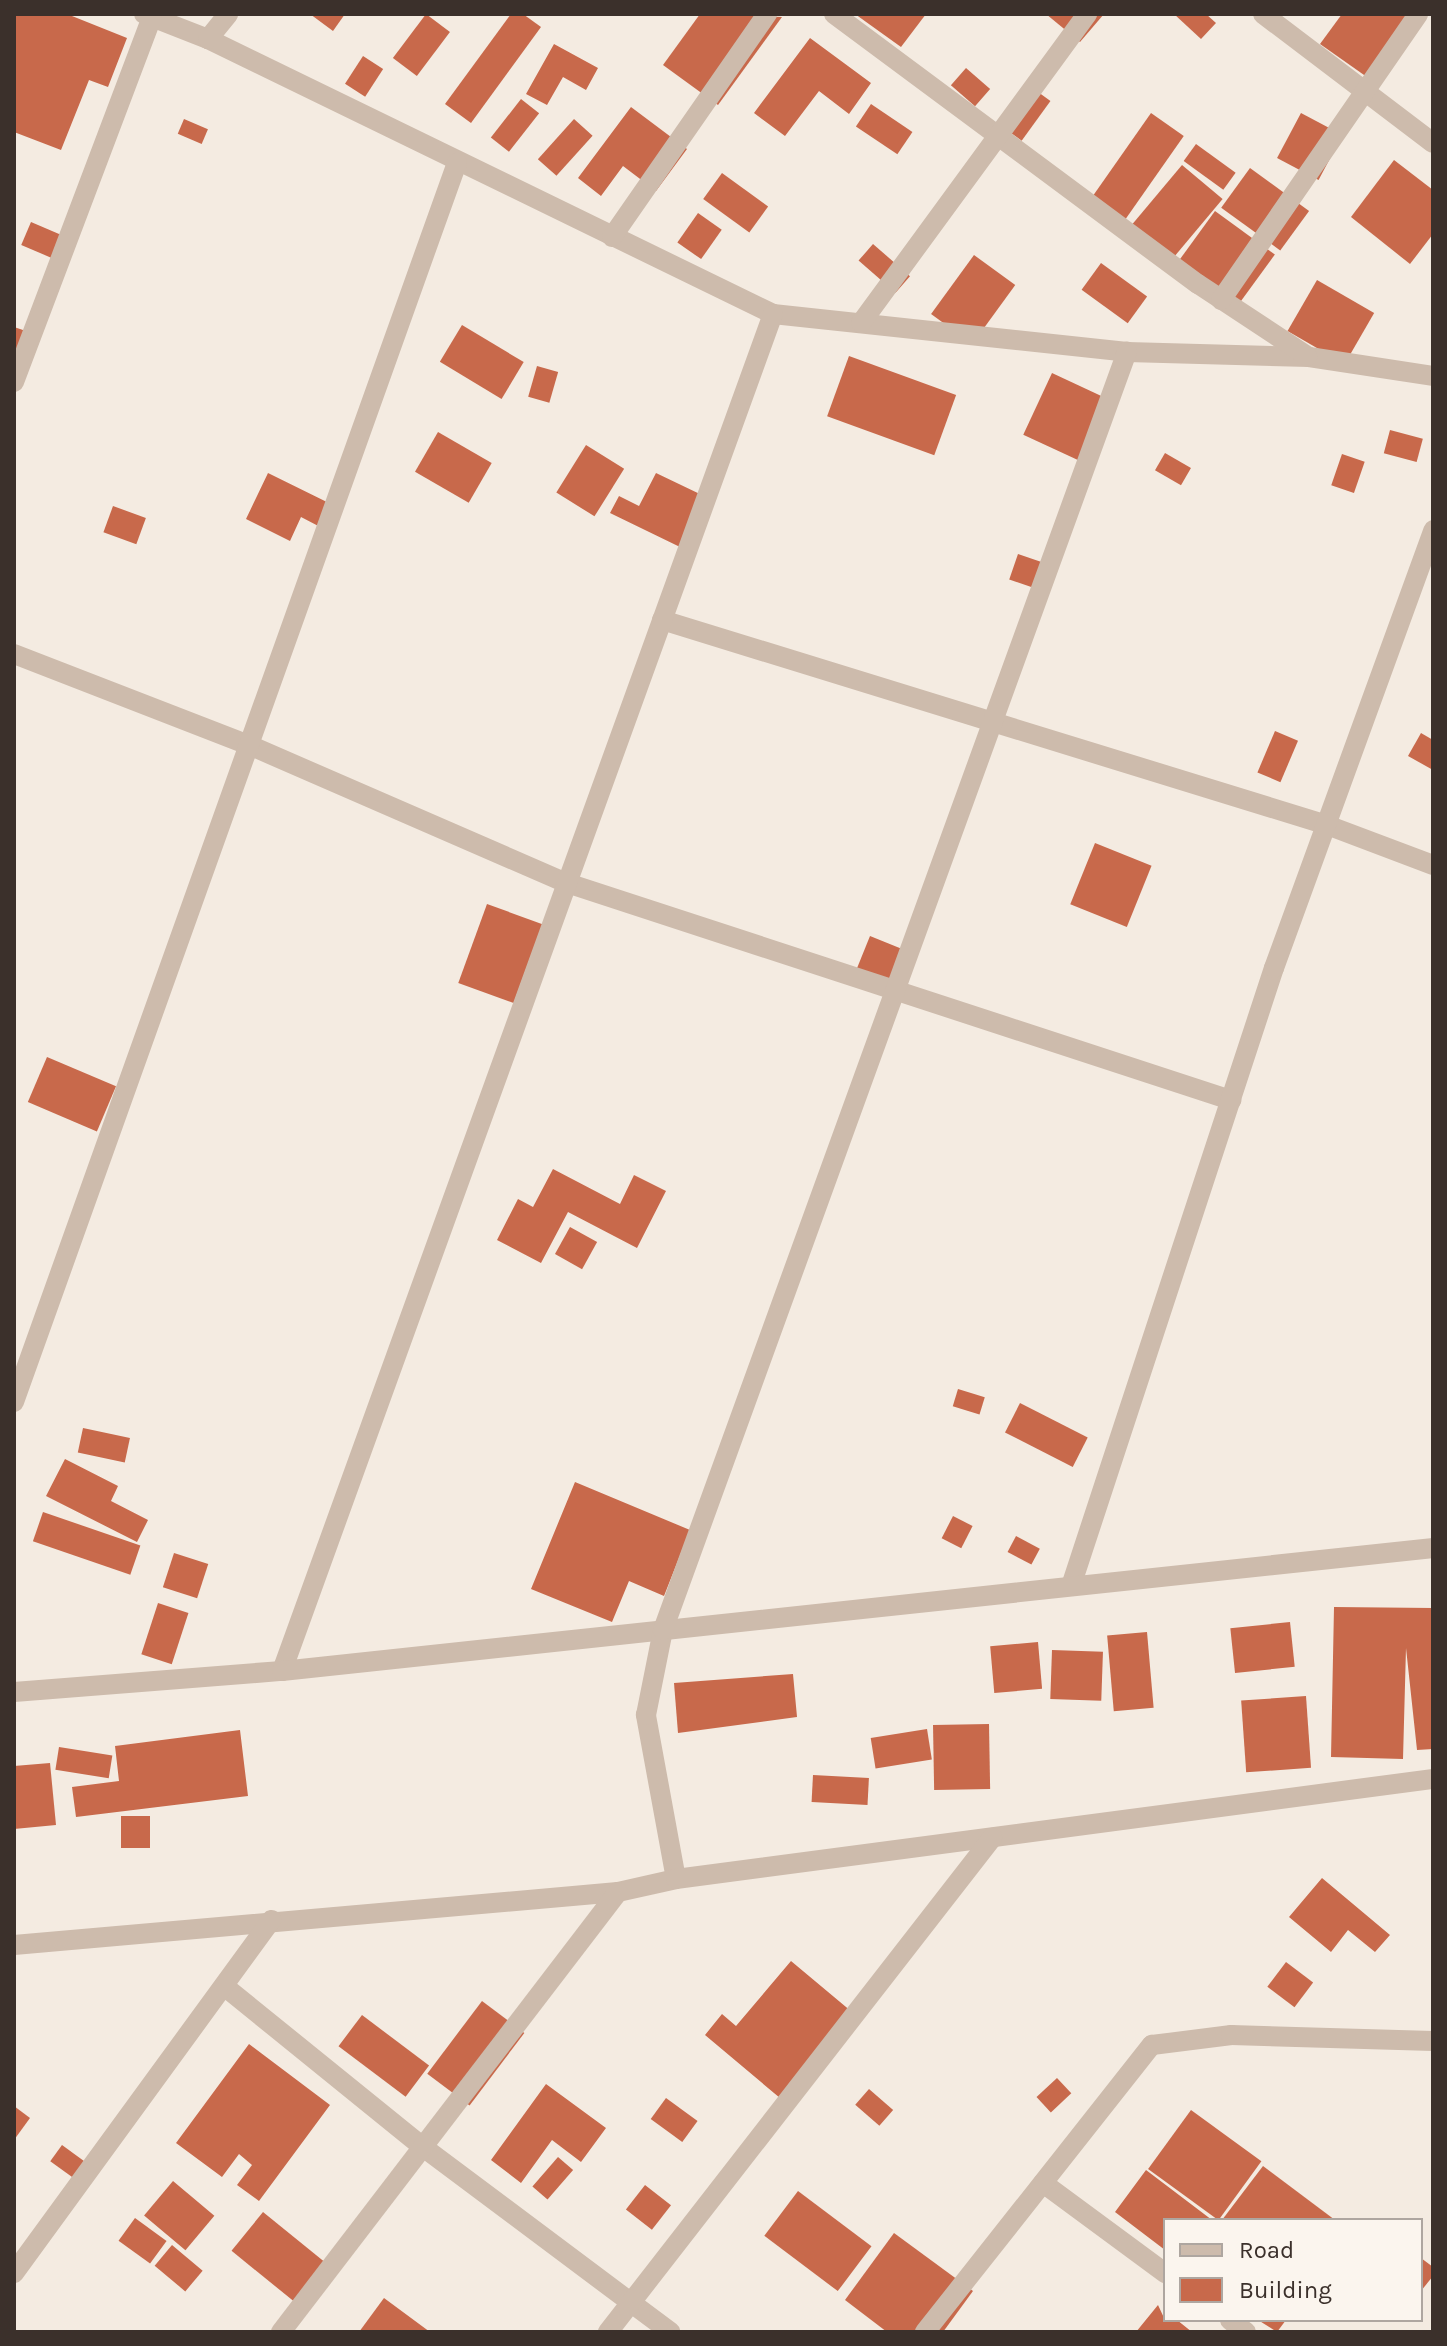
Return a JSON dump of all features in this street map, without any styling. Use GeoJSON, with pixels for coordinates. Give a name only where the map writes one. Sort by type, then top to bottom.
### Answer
{"type":"FeatureCollection","features":[{"type":"Feature","properties":{"kind":"street"},"geometry":{"type":"LineString","coordinates":[[208,39],[228,14]]}},
{"type":"Feature","properties":{"kind":"street"},"geometry":{"type":"LineString","coordinates":[[612,237],[767,14]]}},
{"type":"Feature","properties":{"kind":"street"},"geometry":{"type":"LineString","coordinates":[[834,14],[1221,300],[1309,357]]}},
{"type":"Feature","properties":{"kind":"street"},"geometry":{"type":"LineString","coordinates":[[861,323],[996,134],[1087,14]]}},
{"type":"Feature","properties":{"kind":"street"},"geometry":{"type":"LineString","coordinates":[[1263,14],[1433,143]]}},
{"type":"Feature","properties":{"kind":"street"},"geometry":{"type":"LineString","coordinates":[[1221,300],[1418,14]]}},
{"type":"Feature","properties":{"kind":"street"},"geometry":{"type":"LineString","coordinates":[[14,382],[148,15],[208,39],[457,163],[773,314],[1127,352],[1309,357],[1433,376]]}},
{"type":"Feature","properties":{"kind":"street"},"geometry":{"type":"LineString","coordinates":[[14,1402],[457,163]]}},
{"type":"Feature","properties":{"kind":"street"},"geometry":{"type":"LineString","coordinates":[[282,1671],[773,314]]}},
{"type":"Feature","properties":{"kind":"street"},"geometry":{"type":"LineString","coordinates":[[676,1879],[646,1715],[663,1630],[1127,352]]}},
{"type":"Feature","properties":{"kind":"street"},"geometry":{"type":"LineString","coordinates":[[1071,1586],[1231,1100],[1433,530]]}},
{"type":"Feature","properties":{"kind":"street"},"geometry":{"type":"LineString","coordinates":[[662,620],[1327,825],[1433,865]]}},
{"type":"Feature","properties":{"kind":"street"},"geometry":{"type":"LineString","coordinates":[[14,654],[249,745],[567,883],[1231,1100]]}},
{"type":"Feature","properties":{"kind":"street"},"geometry":{"type":"LineString","coordinates":[[14,1692],[282,1671],[1433,1548]]}},
{"type":"Feature","properties":{"kind":"street"},"geometry":{"type":"LineString","coordinates":[[14,1945],[271,1920],[618,1892],[676,1879],[1433,1779]]}},
{"type":"Feature","properties":{"kind":"street"},"geometry":{"type":"LineString","coordinates":[[608,2332],[992,1838]]}},
{"type":"Feature","properties":{"kind":"street"},"geometry":{"type":"LineString","coordinates":[[281,2332],[618,1892]]}},
{"type":"Feature","properties":{"kind":"street"},"geometry":{"type":"LineString","coordinates":[[14,2273],[271,1920]]}},
{"type":"Feature","properties":{"kind":"street"},"geometry":{"type":"LineString","coordinates":[[224,1986],[423,2147],[670,2332]]}},
{"type":"Feature","properties":{"kind":"street"},"geometry":{"type":"LineString","coordinates":[[925,2332],[1152,2045],[1231,2035],[1433,2041]]}},
{"type":"Feature","properties":{"kind":"street"},"geometry":{"type":"LineString","coordinates":[[1043,2183],[1163,2272]]}},
{"type":"Feature","properties":{"kind":"building"},"geometry":{"type":"Polygon","coordinates":[[[14,14],[67,14],[127,38],[108,87],[89,80],[61,150],[14,132],[14,14]]]}},
{"type":"Feature","properties":{"kind":"building"},"geometry":{"type":"Polygon","coordinates":[[[310,14],[345,14],[333,31],[310,14]]]}},
{"type":"Feature","properties":{"kind":"building"},"geometry":{"type":"Polygon","coordinates":[[[426,14],[450,32],[417,76],[393,58],[426,14]]]}},
{"type":"Feature","properties":{"kind":"building"},"geometry":{"type":"Polygon","coordinates":[[[511,14],[523,14],[541,27],[471,123],[445,104],[511,14]]]}},
{"type":"Feature","properties":{"kind":"building"},"geometry":{"type":"Polygon","coordinates":[[[700,14],[782,17],[718,105],[663,65],[700,14]]]}},
{"type":"Feature","properties":{"kind":"building"},"geometry":{"type":"Polygon","coordinates":[[[855,14],[926,14],[901,47],[855,14]]]}},
{"type":"Feature","properties":{"kind":"building"},"geometry":{"type":"Polygon","coordinates":[[[1046,14],[1104,14],[1080,42],[1046,14]]]}},
{"type":"Feature","properties":{"kind":"building"},"geometry":{"type":"Polygon","coordinates":[[[1174,14],[1206,14],[1216,23],[1201,39],[1174,14]]]}},
{"type":"Feature","properties":{"kind":"building"},"geometry":{"type":"Polygon","coordinates":[[[1342,14],[1413,14],[1374,82],[1320,44],[1342,14]]]}},
{"type":"Feature","properties":{"kind":"building"},"geometry":{"type":"Polygon","coordinates":[[[810,38],[871,83],[849,114],[819,91],[785,136],[754,113],[810,38]]]}},
{"type":"Feature","properties":{"kind":"building"},"geometry":{"type":"Polygon","coordinates":[[[554,44],[598,68],[586,90],[563,77],[547,105],[526,94],[554,44]]]}},
{"type":"Feature","properties":{"kind":"building"},"geometry":{"type":"Polygon","coordinates":[[[363,56],[383,69],[365,97],[345,84],[363,56]]]}},
{"type":"Feature","properties":{"kind":"building"},"geometry":{"type":"Polygon","coordinates":[[[966,68],[990,89],[975,106],[951,85],[966,68]]]}},
{"type":"Feature","properties":{"kind":"building"},"geometry":{"type":"Polygon","coordinates":[[[1027,84],[1050,101],[1022,141],[998,124],[1027,84]]]}},
{"type":"Feature","properties":{"kind":"building"},"geometry":{"type":"Polygon","coordinates":[[[521,99],[539,113],[509,152],[491,138],[521,99]]]}},
{"type":"Feature","properties":{"kind":"building"},"geometry":{"type":"Polygon","coordinates":[[[871,104],[912,132],[897,154],[856,126],[871,104]]]}},
{"type":"Feature","properties":{"kind":"building"},"geometry":{"type":"Polygon","coordinates":[[[631,107],[687,149],[656,191],[623,166],[601,196],[578,178],[631,107]]]}},
{"type":"Feature","properties":{"kind":"building"},"geometry":{"type":"Polygon","coordinates":[[[1151,113],[1184,136],[1125,219],[1092,197],[1151,113]]]}},
{"type":"Feature","properties":{"kind":"building"},"geometry":{"type":"Polygon","coordinates":[[[1301,113],[1342,135],[1319,180],[1277,158],[1301,113]]]}},
{"type":"Feature","properties":{"kind":"building"},"geometry":{"type":"Polygon","coordinates":[[[184,119],[208,129],[202,144],[178,134],[184,119]]]}},
{"type":"Feature","properties":{"kind":"building"},"geometry":{"type":"Polygon","coordinates":[[[574,119],[593,136],[556,176],[538,159],[574,119]]]}},
{"type":"Feature","properties":{"kind":"building"},"geometry":{"type":"Polygon","coordinates":[[[1196,144],[1236,173],[1223,190],[1184,161],[1196,144]]]}},
{"type":"Feature","properties":{"kind":"building"},"geometry":{"type":"Polygon","coordinates":[[[1394,160],[1433,190],[1433,234],[1410,264],[1351,217],[1394,160]]]}},
{"type":"Feature","properties":{"kind":"building"},"geometry":{"type":"Polygon","coordinates":[[[1182,165],[1223,199],[1172,259],[1132,225],[1182,165]]]}},
{"type":"Feature","properties":{"kind":"building"},"geometry":{"type":"Polygon","coordinates":[[[1250,168],[1309,211],[1280,251],[1221,208],[1250,168]]]}},
{"type":"Feature","properties":{"kind":"building"},"geometry":{"type":"Polygon","coordinates":[[[722,173],[768,207],[749,232],[703,199],[722,173]]]}},
{"type":"Feature","properties":{"kind":"building"},"geometry":{"type":"Polygon","coordinates":[[[1215,211],[1275,254],[1239,304],[1179,260],[1215,211]]]}},
{"type":"Feature","properties":{"kind":"building"},"geometry":{"type":"Polygon","coordinates":[[[698,213],[722,230],[701,259],[677,242],[698,213]]]}},
{"type":"Feature","properties":{"kind":"building"},"geometry":{"type":"Polygon","coordinates":[[[31,222],[61,235],[52,258],[21,245],[31,222]]]}},
{"type":"Feature","properties":{"kind":"building"},"geometry":{"type":"Polygon","coordinates":[[[873,244],[910,276],[896,293],[859,261],[873,244]]]}},
{"type":"Feature","properties":{"kind":"building"},"geometry":{"type":"Polygon","coordinates":[[[974,255],[1015,285],[972,344],[931,314],[974,255]]]}},
{"type":"Feature","properties":{"kind":"building"},"geometry":{"type":"Polygon","coordinates":[[[1101,263],[1147,297],[1128,323],[1082,290],[1101,263]]]}},
{"type":"Feature","properties":{"kind":"building"},"geometry":{"type":"Polygon","coordinates":[[[1317,280],[1374,313],[1345,364],[1288,331],[1317,280]]]}},
{"type":"Feature","properties":{"kind":"building"},"geometry":{"type":"Polygon","coordinates":[[[462,325],[524,362],[502,399],[440,362],[462,325]]]}},
{"type":"Feature","properties":{"kind":"building"},"geometry":{"type":"Polygon","coordinates":[[[14,327],[26,331],[14,363],[14,327]]]}},
{"type":"Feature","properties":{"kind":"building"},"geometry":{"type":"Polygon","coordinates":[[[849,356],[956,395],[934,455],[827,416],[849,356]]]}},
{"type":"Feature","properties":{"kind":"building"},"geometry":{"type":"Polygon","coordinates":[[[537,366],[558,372],[549,403],[528,397],[537,366]]]}},
{"type":"Feature","properties":{"kind":"building"},"geometry":{"type":"Polygon","coordinates":[[[1052,373],[1114,402],[1085,463],[1023,435],[1052,373]]]}},
{"type":"Feature","properties":{"kind":"building"},"geometry":{"type":"Polygon","coordinates":[[[1390,430],[1423,439],[1417,462],[1384,453],[1390,430]]]}},
{"type":"Feature","properties":{"kind":"building"},"geometry":{"type":"Polygon","coordinates":[[[438,432],[492,463],[469,503],[415,472],[438,432]]]}},
{"type":"Feature","properties":{"kind":"building"},"geometry":{"type":"Polygon","coordinates":[[[586,445],[624,469],[594,516],[556,492],[586,445]]]}},
{"type":"Feature","properties":{"kind":"building"},"geometry":{"type":"Polygon","coordinates":[[[1165,453],[1191,468],[1181,485],[1155,470],[1165,453]]]}},
{"type":"Feature","properties":{"kind":"building"},"geometry":{"type":"Polygon","coordinates":[[[1342,454],[1365,462],[1354,493],[1331,485],[1342,454]]]}},
{"type":"Feature","properties":{"kind":"building"},"geometry":{"type":"Polygon","coordinates":[[[268,473],[337,507],[326,530],[301,517],[290,541],[246,519],[268,473]]]}},
{"type":"Feature","properties":{"kind":"building"},"geometry":{"type":"Polygon","coordinates":[[[656,473],[704,496],[680,547],[610,513],[619,496],[639,506],[656,473]]]}},
{"type":"Feature","properties":{"kind":"building"},"geometry":{"type":"Polygon","coordinates":[[[113,506],[146,518],[136,544],[103,532],[113,506]]]}},
{"type":"Feature","properties":{"kind":"building"},"geometry":{"type":"Polygon","coordinates":[[[1018,554],[1047,564],[1039,590],[1009,580],[1018,554]]]}},
{"type":"Feature","properties":{"kind":"building"},"geometry":{"type":"Polygon","coordinates":[[[1275,731],[1298,741],[1280,782],[1257,772],[1275,731]]]}},
{"type":"Feature","properties":{"kind":"building"},"geometry":{"type":"Polygon","coordinates":[[[1421,733],[1433,740],[1433,770],[1408,756],[1421,733]]]}},
{"type":"Feature","properties":{"kind":"building"},"geometry":{"type":"Polygon","coordinates":[[[1095,843],[1152,866],[1127,927],[1070,904],[1095,843]]]}},
{"type":"Feature","properties":{"kind":"building"},"geometry":{"type":"Polygon","coordinates":[[[487,904],[542,924],[514,1003],[458,983],[487,904]]]}},
{"type":"Feature","properties":{"kind":"building"},"geometry":{"type":"Polygon","coordinates":[[[870,936],[905,950],[889,989],[854,975],[870,936]]]}},
{"type":"Feature","properties":{"kind":"building"},"geometry":{"type":"Polygon","coordinates":[[[47,1057],[116,1086],[97,1131],[28,1102],[47,1057]]]}},
{"type":"Feature","properties":{"kind":"building"},"geometry":{"type":"Polygon","coordinates":[[[553,1169],[620,1204],[634,1175],[666,1191],[637,1248],[568,1212],[541,1263],[497,1240],[518,1199],[533,1207],[553,1169]]]}},
{"type":"Feature","properties":{"kind":"building"},"geometry":{"type":"Polygon","coordinates":[[[570,1227],[597,1242],[582,1269],[555,1254],[570,1227]]]}},
{"type":"Feature","properties":{"kind":"building"},"geometry":{"type":"Polygon","coordinates":[[[958,1389],[985,1397],[980,1414],[953,1406],[958,1389]]]}},
{"type":"Feature","properties":{"kind":"building"},"geometry":{"type":"Polygon","coordinates":[[[1020,1403],[1088,1438],[1073,1467],[1005,1432],[1020,1403]]]}},
{"type":"Feature","properties":{"kind":"building"},"geometry":{"type":"Polygon","coordinates":[[[83,1428],[130,1438],[125,1462],[78,1452],[83,1428]]]}},
{"type":"Feature","properties":{"kind":"building"},"geometry":{"type":"Polygon","coordinates":[[[65,1459],[118,1486],[111,1501],[148,1520],[137,1542],[46,1496],[65,1459]]]}},
{"type":"Feature","properties":{"kind":"building"},"geometry":{"type":"Polygon","coordinates":[[[575,1482],[690,1530],[664,1596],[629,1581],[612,1622],[531,1589],[575,1482]]]}},
{"type":"Feature","properties":{"kind":"building"},"geometry":{"type":"Polygon","coordinates":[[[43,1512],[140,1546],[130,1575],[33,1541],[43,1512]]]}},
{"type":"Feature","properties":{"kind":"building"},"geometry":{"type":"Polygon","coordinates":[[[953,1516],[973,1526],[961,1548],[942,1538],[953,1516]]]}},
{"type":"Feature","properties":{"kind":"building"},"geometry":{"type":"Polygon","coordinates":[[[1016,1536],[1040,1549],[1031,1565],[1008,1552],[1016,1536]]]}},
{"type":"Feature","properties":{"kind":"building"},"geometry":{"type":"Polygon","coordinates":[[[174,1553],[208,1564],[197,1598],[163,1587],[174,1553]]]}},
{"type":"Feature","properties":{"kind":"building"},"geometry":{"type":"Polygon","coordinates":[[[158,1603],[188,1613],[172,1664],[141,1654],[158,1603]]]}},
{"type":"Feature","properties":{"kind":"building"},"geometry":{"type":"Polygon","coordinates":[[[1334,1607],[1433,1608],[1433,1749],[1417,1750],[1406,1648],[1403,1759],[1331,1757],[1334,1607]]]}},
{"type":"Feature","properties":{"kind":"building"},"geometry":{"type":"Polygon","coordinates":[[[1290,1622],[1295,1667],[1235,1673],[1230,1628],[1290,1622]]]}},
{"type":"Feature","properties":{"kind":"building"},"geometry":{"type":"Polygon","coordinates":[[[1147,1632],[1154,1708],[1114,1711],[1107,1635],[1147,1632]]]}},
{"type":"Feature","properties":{"kind":"building"},"geometry":{"type":"Polygon","coordinates":[[[1038,1642],[1042,1689],[994,1693],[990,1646],[1038,1642]]]}},
{"type":"Feature","properties":{"kind":"building"},"geometry":{"type":"Polygon","coordinates":[[[1052,1650],[1103,1652],[1101,1701],[1050,1699],[1052,1650]]]}},
{"type":"Feature","properties":{"kind":"building"},"geometry":{"type":"Polygon","coordinates":[[[793,1674],[797,1717],[678,1733],[674,1683],[793,1674]]]}},
{"type":"Feature","properties":{"kind":"building"},"geometry":{"type":"Polygon","coordinates":[[[1306,1696],[1311,1768],[1246,1772],[1241,1701],[1306,1696]]]}},
{"type":"Feature","properties":{"kind":"building"},"geometry":{"type":"Polygon","coordinates":[[[989,1724],[990,1789],[934,1790],[933,1725],[989,1724]]]}},
{"type":"Feature","properties":{"kind":"building"},"geometry":{"type":"Polygon","coordinates":[[[927,1729],[932,1760],[876,1769],[871,1738],[927,1729]]]}},
{"type":"Feature","properties":{"kind":"building"},"geometry":{"type":"Polygon","coordinates":[[[240,1730],[248,1796],[76,1817],[72,1787],[119,1781],[115,1746],[240,1730]]]}},
{"type":"Feature","properties":{"kind":"building"},"geometry":{"type":"Polygon","coordinates":[[[59,1747],[112,1755],[109,1778],[55,1770],[59,1747]]]}},
{"type":"Feature","properties":{"kind":"building"},"geometry":{"type":"Polygon","coordinates":[[[50,1763],[56,1825],[14,1829],[14,1766],[50,1763]]]}},
{"type":"Feature","properties":{"kind":"building"},"geometry":{"type":"Polygon","coordinates":[[[813,1775],[869,1778],[868,1805],[812,1802],[813,1775]]]}},
{"type":"Feature","properties":{"kind":"building"},"geometry":{"type":"Polygon","coordinates":[[[121,1816],[150,1816],[150,1848],[121,1848],[121,1816]]]}},
{"type":"Feature","properties":{"kind":"building"},"geometry":{"type":"Polygon","coordinates":[[[1322,1878],[1390,1935],[1375,1952],[1348,1930],[1331,1952],[1289,1917],[1322,1878]]]}},
{"type":"Feature","properties":{"kind":"building"},"geometry":{"type":"Polygon","coordinates":[[[791,1961],[852,2012],[780,2098],[705,2035],[722,2014],[736,2026],[791,1961]]]}},
{"type":"Feature","properties":{"kind":"building"},"geometry":{"type":"Polygon","coordinates":[[[1286,1962],[1313,1982],[1294,2007],[1267,1987],[1286,1962]]]}},
{"type":"Feature","properties":{"kind":"building"},"geometry":{"type":"Polygon","coordinates":[[[482,2001],[524,2033],[470,2106],[427,2074],[482,2001]]]}},
{"type":"Feature","properties":{"kind":"building"},"geometry":{"type":"Polygon","coordinates":[[[362,2015],[429,2066],[406,2097],[339,2046],[362,2015]]]}},
{"type":"Feature","properties":{"kind":"building"},"geometry":{"type":"Polygon","coordinates":[[[249,2044],[330,2105],[259,2201],[237,2185],[252,2165],[239,2154],[222,2177],[176,2143],[249,2044]]]}},
{"type":"Feature","properties":{"kind":"building"},"geometry":{"type":"Polygon","coordinates":[[[1057,2078],[1071,2093],[1051,2112],[1037,2097],[1057,2078]]]}},
{"type":"Feature","properties":{"kind":"building"},"geometry":{"type":"Polygon","coordinates":[[[546,2084],[606,2128],[581,2162],[552,2140],[521,2183],[491,2160],[546,2084]]]}},
{"type":"Feature","properties":{"kind":"building"},"geometry":{"type":"Polygon","coordinates":[[[869,2089],[893,2110],[879,2126],[855,2105],[869,2089]]]}},
{"type":"Feature","properties":{"kind":"building"},"geometry":{"type":"Polygon","coordinates":[[[666,2098],[698,2121],[682,2142],[651,2119],[666,2098]]]}},
{"type":"Feature","properties":{"kind":"building"},"geometry":{"type":"Polygon","coordinates":[[[14,2106],[30,2118],[14,2140],[14,2106]]]}},
{"type":"Feature","properties":{"kind":"building"},"geometry":{"type":"Polygon","coordinates":[[[1191,2110],[1261,2161],[1220,2218],[1215,2218],[1148,2169],[1191,2110]]]}},
{"type":"Feature","properties":{"kind":"building"},"geometry":{"type":"Polygon","coordinates":[[[62,2145],[91,2166],[79,2182],[50,2161],[62,2145]]]}},
{"type":"Feature","properties":{"kind":"building"},"geometry":{"type":"Polygon","coordinates":[[[558,2157],[573,2170],[548,2200],[532,2186],[558,2157]]]}},
{"type":"Feature","properties":{"kind":"building"},"geometry":{"type":"Polygon","coordinates":[[[1263,2166],[1332,2218],[1224,2218],[1263,2166]]]}},
{"type":"Feature","properties":{"kind":"building"},"geometry":{"type":"Polygon","coordinates":[[[1146,2170],[1209,2218],[1163,2218],[1163,2248],[1115,2212],[1146,2170]]]}},
{"type":"Feature","properties":{"kind":"building"},"geometry":{"type":"Polygon","coordinates":[[[173,2181],[214,2216],[185,2250],[144,2215],[173,2181]]]}},
{"type":"Feature","properties":{"kind":"building"},"geometry":{"type":"Polygon","coordinates":[[[645,2185],[671,2205],[652,2230],[626,2209],[645,2185]]]}},
{"type":"Feature","properties":{"kind":"building"},"geometry":{"type":"Polygon","coordinates":[[[798,2191],[871,2246],[838,2291],[764,2236],[798,2191]]]}},
{"type":"Feature","properties":{"kind":"building"},"geometry":{"type":"Polygon","coordinates":[[[263,2212],[338,2272],[306,2311],[232,2251],[263,2212]]]}},
{"type":"Feature","properties":{"kind":"building"},"geometry":{"type":"Polygon","coordinates":[[[135,2218],[167,2241],[150,2264],[119,2241],[135,2218]]]}},
{"type":"Feature","properties":{"kind":"building"},"geometry":{"type":"Polygon","coordinates":[[[894,2233],[973,2291],[943,2332],[887,2332],[845,2300],[894,2233]]]}},
{"type":"Feature","properties":{"kind":"building"},"geometry":{"type":"Polygon","coordinates":[[[172,2245],[203,2271],[185,2291],[155,2266],[172,2245]]]}},
{"type":"Feature","properties":{"kind":"building"},"geometry":{"type":"Polygon","coordinates":[[[1423,2260],[1433,2267],[1433,2276],[1423,2288],[1423,2260]]]}},
{"type":"Feature","properties":{"kind":"building"},"geometry":{"type":"Polygon","coordinates":[[[384,2298],[430,2332],[359,2332],[384,2298]]]}},
{"type":"Feature","properties":{"kind":"building"},"geometry":{"type":"Polygon","coordinates":[[[1158,2305],[1163,2322],[1180,2322],[1192,2332],[1136,2332],[1158,2305]]]}},
{"type":"Feature","properties":{"kind":"building"},"geometry":{"type":"Polygon","coordinates":[[[1261,2322],[1284,2322],[1277,2332],[1261,2322]]]}}]}
